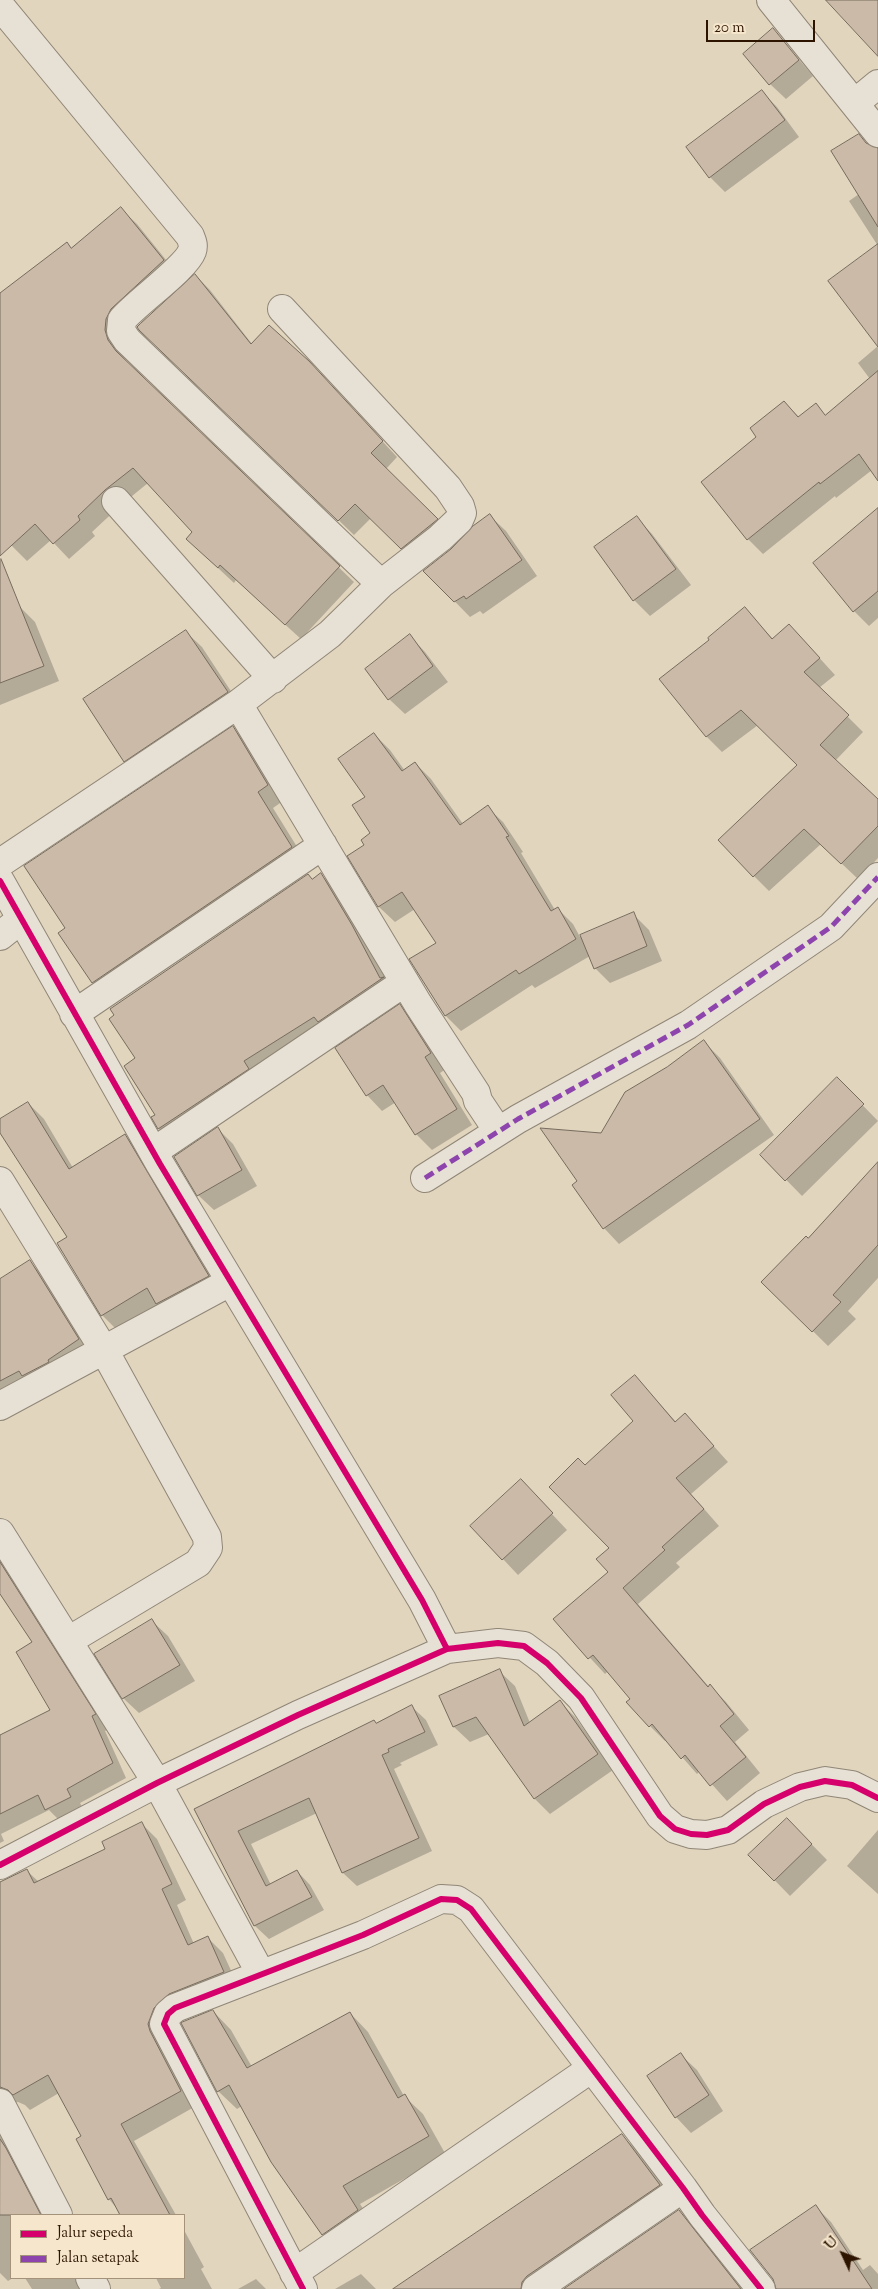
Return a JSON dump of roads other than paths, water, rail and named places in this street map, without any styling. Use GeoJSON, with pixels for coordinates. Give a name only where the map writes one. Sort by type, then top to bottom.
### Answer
{"type":"FeatureCollection","features":[{"type":"Feature","properties":{"kind":"street"},"geometry":{"type":"LineString","coordinates":[[771,0],[878,134]]}},
{"type":"Feature","properties":{"kind":"street"},"geometry":{"type":"LineString","coordinates":[[1,7],[193,242],[193,249],[181,265],[122,320],[120,326],[124,336],[381,584]]}},
{"type":"Feature","properties":{"kind":"street"},"geometry":{"type":"LineString","coordinates":[[855,103],[878,84]]}},
{"type":"Feature","properties":{"kind":"street"},"geometry":{"type":"LineString","coordinates":[[0,863],[273,679],[330,634],[381,584],[459,520],[462,513],[460,506],[448,488],[282,309]]}},
{"type":"Feature","properties":{"kind":"street"},"geometry":{"type":"LineString","coordinates":[[116,501],[273,679]]}},
{"type":"Feature","properties":{"kind":"street"},"geometry":{"type":"LineString","coordinates":[[238,704],[405,982],[498,1131]]}},
{"type":"Feature","properties":{"kind":"street"},"geometry":{"type":"LineString","coordinates":[[74,1014],[323,845]]}},
{"type":"Feature","properties":{"kind":"street"},"geometry":{"type":"LineString","coordinates":[[425,1178],[498,1131],[717,1007],[831,927],[878,877]]}},
{"type":"Feature","properties":{"kind":"street"},"geometry":{"type":"LineString","coordinates":[[0,881],[10,928],[74,1014],[230,1282],[422,1600],[447,1649]]}},
{"type":"Feature","properties":{"kind":"street"},"geometry":{"type":"LineString","coordinates":[[153,1152],[405,982]]}},
{"type":"Feature","properties":{"kind":"street"},"geometry":{"type":"LineString","coordinates":[[0,1181],[104,1350],[206,1537],[208,1548],[198,1563],[68,1641]]}},
{"type":"Feature","properties":{"kind":"street"},"geometry":{"type":"LineString","coordinates":[[0,1406],[230,1282]]}},
{"type":"Feature","properties":{"kind":"street"},"geometry":{"type":"LineString","coordinates":[[0,1533],[157,1783],[261,1974]]}},
{"type":"Feature","properties":{"kind":"street"},"geometry":{"type":"LineString","coordinates":[[0,1865],[157,1783],[298,1715],[447,1649],[498,1643],[524,1646],[547,1663],[580,1698],[660,1816],[675,1829],[691,1834],[707,1835],[728,1830],[764,1804],[800,1787],[825,1781],[852,1785],[878,1798]]}},
{"type":"Feature","properties":{"kind":"street"},"geometry":{"type":"LineString","coordinates":[[592,2068],[298,2281],[164,2024],[168,2014],[175,2008],[363,1936],[441,1899],[457,1900],[471,1909],[684,2188],[702,2215],[761,2289]]}},
{"type":"Feature","properties":{"kind":"street"},"geometry":{"type":"LineString","coordinates":[[0,2103],[57,2214]]}},
{"type":"Feature","properties":{"kind":"street"},"geometry":{"type":"LineString","coordinates":[[536,2289],[684,2188]]}}]}
